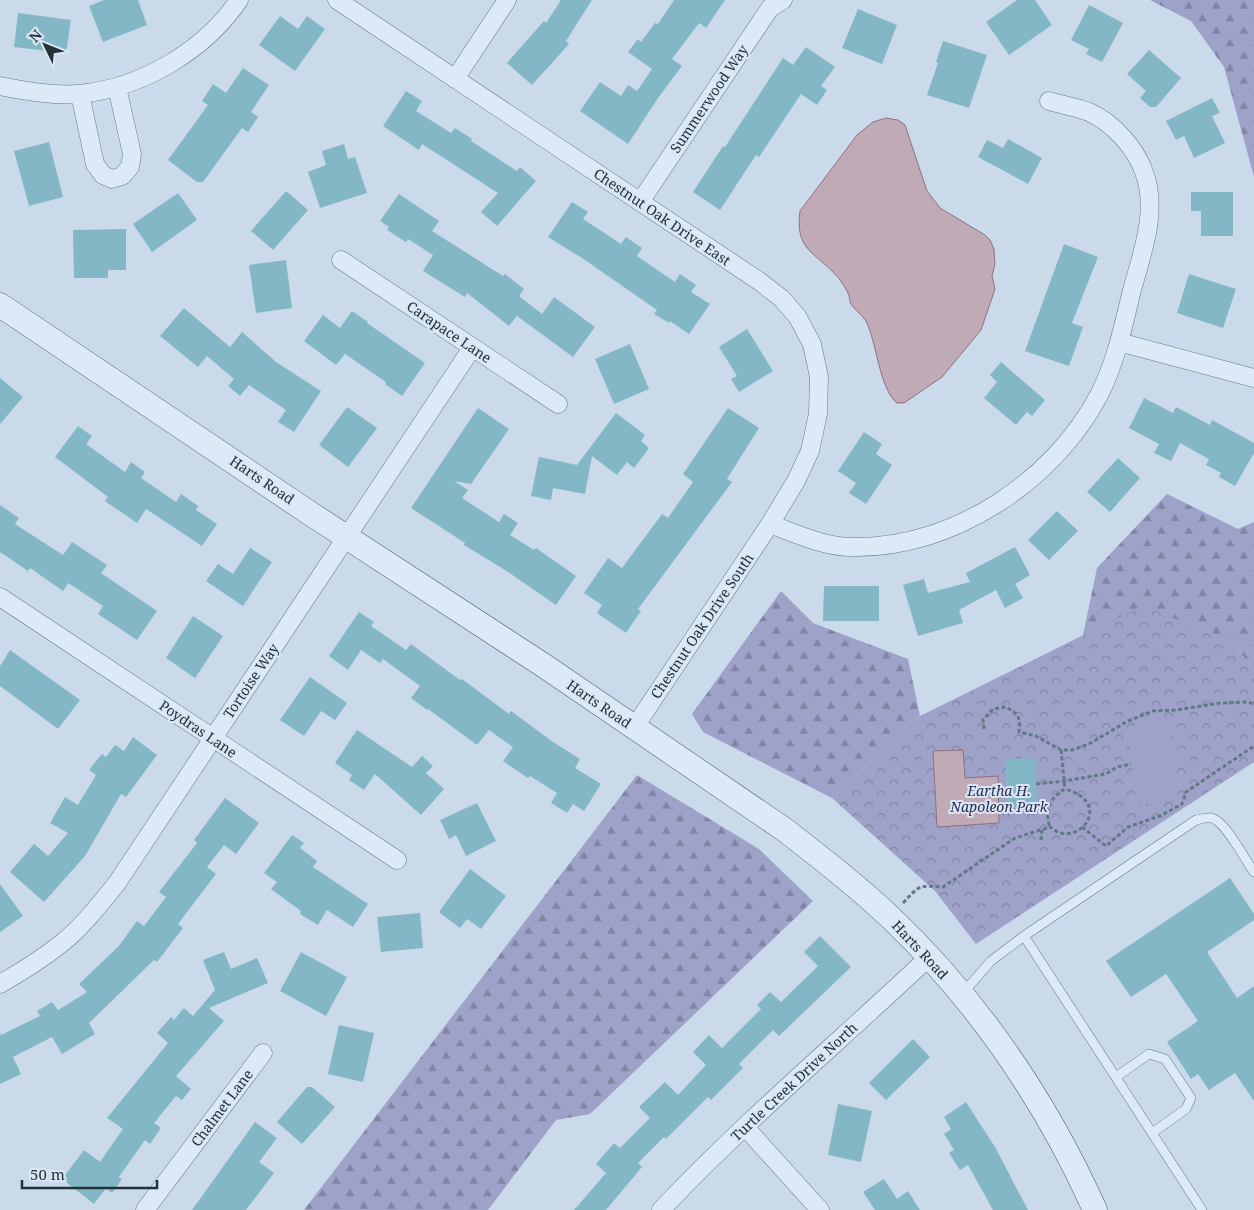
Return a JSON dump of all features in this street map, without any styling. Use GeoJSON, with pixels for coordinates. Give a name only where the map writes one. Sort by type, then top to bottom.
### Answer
{"type":"FeatureCollection","features":[{"type":"Feature","properties":{"kind":"street"},"geometry":{"type":"LineString","coordinates":[[0,86],[55,94],[80,94],[117,87],[152,74],[185,54],[212,32],[239,0]]}},
{"type":"Feature","properties":{"kind":"street","name":"Chestnut Oak Drive East"},"geometry":{"type":"LineString","coordinates":[[337,0],[759,281],[781,298],[797,316],[812,344],[819,377],[818,414],[810,451],[796,481],[770,524]]}},
{"type":"Feature","properties":{"kind":"street"},"geometry":{"type":"LineString","coordinates":[[455,79],[507,0]]}},
{"type":"Feature","properties":{"kind":"street","name":"Summerwood Way"},"geometry":{"type":"LineString","coordinates":[[640,202],[770,8],[783,0]]}},
{"type":"Feature","properties":{"kind":"street"},"geometry":{"type":"LineString","coordinates":[[80,94],[95,164],[103,175],[112,179],[122,176],[130,166],[132,154],[117,87]]}},
{"type":"Feature","properties":{"kind":"street"},"geometry":{"type":"LineString","coordinates":[[770,524],[823,544],[853,547],[890,544],[923,537],[958,524],[982,512],[1022,486],[1051,460],[1076,430],[1099,394],[1119,342],[1148,228],[1150,200],[1144,172],[1131,146],[1112,127],[1089,112],[1049,101]]}},
{"type":"Feature","properties":{"kind":"street","name":"Carapace Lane"},"geometry":{"type":"LineString","coordinates":[[341,260],[558,404]]}},
{"type":"Feature","properties":{"kind":"street","name":"Harts Road"},"geometry":{"type":"LineString","coordinates":[[0,305],[535,660],[800,841],[890,917],[929,957],[961,995],[1013,1063],[1043,1109],[1095,1210]]}},
{"type":"Feature","properties":{"kind":"street"},"geometry":{"type":"LineString","coordinates":[[1119,342],[1254,378]]}},
{"type":"Feature","properties":{"kind":"street","name":"Tortoise Way"},"geometry":{"type":"LineString","coordinates":[[0,984],[35,964],[63,942],[90,916],[117,883],[472,348]]}},
{"type":"Feature","properties":{"kind":"street","name":"Chestnut Oak Drive South"},"geometry":{"type":"LineString","coordinates":[[634,728],[770,524]]}},
{"type":"Feature","properties":{"kind":"street","name":"Poydras Lane"},"geometry":{"type":"LineString","coordinates":[[0,597],[397,860]]}},
{"type":"Feature","properties":{"kind":"street","name":"Turtle Creek Drive North"},"geometry":{"type":"LineString","coordinates":[[661,1210],[692,1176],[929,957]]}},
{"type":"Feature","properties":{"kind":"street","name":"Chalmet Lane"},"geometry":{"type":"LineString","coordinates":[[146,1210],[263,1053]]}},
{"type":"Feature","properties":{"kind":"street"},"geometry":{"type":"LineString","coordinates":[[745,1127],[820,1210]]}},
{"type":"Feature","properties":{"kind":"lane"},"geometry":{"type":"LineString","coordinates":[[961,995],[991,961],[1024,936],[1196,820],[1212,818],[1219,823],[1254,872]]}},
{"type":"Feature","properties":{"kind":"lane"},"geometry":{"type":"LineString","coordinates":[[1024,936],[1202,1210]]}},
{"type":"Feature","properties":{"kind":"lane"},"geometry":{"type":"LineString","coordinates":[[1116,1077],[1150,1054],[1165,1058],[1191,1098],[1186,1110],[1152,1133]]}},
{"type":"Feature","properties":{"kind":"path"},"geometry":{"type":"LineString","coordinates":[[984,729],[983,720],[992,709],[1006,706],[1016,713],[1020,723],[1019,732],[1036,736],[1061,750],[1072,750],[1090,744],[1128,721],[1153,711],[1176,710],[1220,703],[1247,702],[1254,704]]}},
{"type":"Feature","properties":{"kind":"path"},"geometry":{"type":"LineString","coordinates":[[1082,827],[1106,846],[1128,827],[1160,816],[1182,804],[1186,792],[1254,746]]}},
{"type":"Feature","properties":{"kind":"path"},"geometry":{"type":"LineString","coordinates":[[1061,750],[1065,789]]}},
{"type":"Feature","properties":{"kind":"path"},"geometry":{"type":"LineString","coordinates":[[1036,784],[1106,774],[1117,767],[1131,764]]}},
{"type":"Feature","properties":{"kind":"path"},"geometry":{"type":"LineString","coordinates":[[1065,789],[1083,797],[1090,806],[1090,815],[1082,827],[1074,833],[1061,833],[1050,827],[1047,818],[1049,806],[1058,793],[1065,789]]}},
{"type":"Feature","properties":{"kind":"path"},"geometry":{"type":"LineString","coordinates":[[900,905],[918,888],[925,886],[943,887],[1015,838],[1050,827]]}},
{"type":"Feature","properties":{"kind":"path"},"geometry":{"type":"LineString","coordinates":[[1041,840],[1042,830]]}},
{"type":"Feature","properties":{"kind":"green space"},"geometry":{"type":"Polygon","coordinates":[[[1150,0],[1254,0],[1254,177],[1224,67],[1191,21],[1150,0]]]}},
{"type":"Feature","properties":{"kind":"green space"},"geometry":{"type":"Polygon","coordinates":[[[1167,494],[1238,529],[1254,522],[1254,671],[1232,641],[1083,635],[1097,568],[1167,494]]]}},
{"type":"Feature","properties":{"kind":"green space"},"geometry":{"type":"Polygon","coordinates":[[[781,591],[813,623],[908,659],[920,716],[832,798],[703,732],[692,714],[781,591]]]}},
{"type":"Feature","properties":{"kind":"green space","name":"Eartha H. Napoleon Park"},"geometry":{"type":"Polygon","coordinates":[[[1142,606],[1232,641],[1254,671],[1254,762],[976,944],[935,891],[832,798],[920,716],[1142,606]]]}},
{"type":"Feature","properties":{"kind":"green space"},"geometry":{"type":"Polygon","coordinates":[[[1170,721],[1179,800],[1136,805],[1128,726],[1170,721]]]}},
{"type":"Feature","properties":{"kind":"green space"},"geometry":{"type":"Polygon","coordinates":[[[637,775],[759,849],[813,901],[590,1114],[556,1120],[488,1210],[304,1210],[637,775]]]}},
{"type":"Feature","properties":{"kind":"shaded area"},"geometry":{"type":"Polygon","coordinates":[[[886,118],[898,120],[905,125],[927,191],[940,208],[985,235],[990,240],[994,249],[995,264],[992,276],[995,289],[981,330],[942,377],[904,403],[897,403],[886,387],[866,321],[851,304],[849,294],[839,278],[807,248],[800,234],[799,224],[800,211],[857,135],[873,122],[886,118]]]}},
{"type":"Feature","properties":{"kind":"shaded area"},"geometry":{"type":"Polygon","coordinates":[[[963,750],[965,778],[998,776],[999,823],[937,827],[933,751],[963,750]]]}},
{"type":"Feature","properties":{"kind":"building"},"geometry":{"type":"Polygon","coordinates":[[[104,0],[138,0],[147,25],[103,42],[89,6],[104,0]]]}},
{"type":"Feature","properties":{"kind":"building"},"geometry":{"type":"Polygon","coordinates":[[[561,0],[592,0],[566,41],[569,44],[532,85],[507,63],[544,21],[546,23],[561,0]]]}},
{"type":"Feature","properties":{"kind":"building"},"geometry":{"type":"Polygon","coordinates":[[[674,0],[725,0],[706,28],[699,23],[672,59],[682,66],[658,98],[628,144],[580,111],[600,82],[621,96],[628,85],[637,91],[652,69],[628,52],[638,39],[641,42],[655,23],[658,24],[674,0]]]}},
{"type":"Feature","properties":{"kind":"building"},"geometry":{"type":"Polygon","coordinates":[[[1017,0],[1035,0],[1052,25],[1009,55],[986,22],[1017,0]]]}},
{"type":"Feature","properties":{"kind":"building"},"geometry":{"type":"Polygon","coordinates":[[[1089,5],[1123,23],[1102,62],[1086,54],[1089,49],[1071,40],[1089,5]]]}},
{"type":"Feature","properties":{"kind":"building"},"geometry":{"type":"Polygon","coordinates":[[[858,9],[897,25],[882,64],[842,48],[858,9]]]}},
{"type":"Feature","properties":{"kind":"building"},"geometry":{"type":"Polygon","coordinates":[[[18,13],[71,20],[66,53],[14,47],[18,13]]]}},
{"type":"Feature","properties":{"kind":"building"},"geometry":{"type":"Polygon","coordinates":[[[280,16],[298,29],[307,16],[325,29],[295,71],[259,45],[280,16]]]}},
{"type":"Feature","properties":{"kind":"building"},"geometry":{"type":"Polygon","coordinates":[[[943,41],[987,55],[969,108],[927,95],[943,41]]]}},
{"type":"Feature","properties":{"kind":"building"},"geometry":{"type":"Polygon","coordinates":[[[806,47],[835,67],[821,86],[827,90],[817,105],[801,94],[759,157],[756,155],[720,210],[693,192],[783,58],[793,65],[806,47]]]}},
{"type":"Feature","properties":{"kind":"building"},"geometry":{"type":"Polygon","coordinates":[[[1149,50],[1181,78],[1156,107],[1150,107],[1140,98],[1146,91],[1127,74],[1149,50]]]}},
{"type":"Feature","properties":{"kind":"building"},"geometry":{"type":"Polygon","coordinates":[[[243,68],[269,85],[251,112],[258,117],[248,132],[242,128],[203,182],[197,182],[168,160],[208,105],[202,101],[213,84],[226,93],[243,68]]]}},
{"type":"Feature","properties":{"kind":"building"},"geometry":{"type":"Polygon","coordinates":[[[406,91],[422,101],[416,111],[451,133],[455,128],[472,139],[471,141],[517,171],[520,167],[536,181],[497,226],[481,212],[498,193],[422,144],[419,150],[383,126],[406,91]]]}},
{"type":"Feature","properties":{"kind":"building"},"geometry":{"type":"Polygon","coordinates":[[[1212,98],[1220,113],[1212,116],[1225,143],[1194,158],[1184,136],[1176,140],[1166,121],[1212,98]]]}},
{"type":"Feature","properties":{"kind":"building"},"geometry":{"type":"Polygon","coordinates":[[[1008,139],[1042,158],[1028,184],[978,157],[987,140],[1003,148],[1008,139]]]}},
{"type":"Feature","properties":{"kind":"building"},"geometry":{"type":"Polygon","coordinates":[[[49,142],[63,197],[29,206],[14,151],[49,142]]]}},
{"type":"Feature","properties":{"kind":"building"},"geometry":{"type":"Polygon","coordinates":[[[344,144],[348,159],[355,157],[367,193],[320,208],[308,172],[326,165],[322,151],[344,144]]]}},
{"type":"Feature","properties":{"kind":"building"},"geometry":{"type":"Polygon","coordinates":[[[286,191],[308,210],[273,250],[251,231],[286,191]]]}},
{"type":"Feature","properties":{"kind":"building"},"geometry":{"type":"Polygon","coordinates":[[[1191,192],[1233,192],[1233,236],[1201,236],[1201,211],[1191,211],[1191,192]]]}},
{"type":"Feature","properties":{"kind":"building"},"geometry":{"type":"Polygon","coordinates":[[[178,193],[197,220],[152,252],[133,224],[178,193]]]}},
{"type":"Feature","properties":{"kind":"building"},"geometry":{"type":"Polygon","coordinates":[[[399,194],[439,221],[432,231],[503,276],[505,274],[524,289],[519,296],[542,314],[554,297],[595,327],[573,357],[517,316],[509,326],[467,293],[465,297],[423,271],[433,255],[408,239],[406,242],[387,230],[389,227],[380,221],[399,194]]]}},
{"type":"Feature","properties":{"kind":"building"},"geometry":{"type":"Polygon","coordinates":[[[572,202],[588,212],[583,219],[621,244],[626,237],[642,248],[637,256],[675,282],[680,274],[696,285],[691,292],[710,304],[689,334],[670,321],[669,323],[654,314],[657,310],[548,237],[572,202]]]}},
{"type":"Feature","properties":{"kind":"building"},"geometry":{"type":"Polygon","coordinates":[[[126,229],[126,270],[108,270],[108,278],[74,278],[73,230],[126,229]]]}},
{"type":"Feature","properties":{"kind":"building"},"geometry":{"type":"Polygon","coordinates":[[[1064,244],[1098,257],[1072,323],[1083,327],[1069,366],[1025,351],[1064,244]]]}},
{"type":"Feature","properties":{"kind":"building"},"geometry":{"type":"Polygon","coordinates":[[[286,260],[292,308],[256,313],[249,265],[286,260]]]}},
{"type":"Feature","properties":{"kind":"building"},"geometry":{"type":"Polygon","coordinates":[[[1189,274],[1236,289],[1223,328],[1177,313],[1189,274]]]}},
{"type":"Feature","properties":{"kind":"building"},"geometry":{"type":"Polygon","coordinates":[[[184,308],[230,347],[242,332],[276,362],[321,391],[294,432],[278,422],[286,410],[249,385],[240,396],[228,386],[234,379],[207,356],[198,367],[160,336],[184,308]]]}},
{"type":"Feature","properties":{"kind":"building"},"geometry":{"type":"Polygon","coordinates":[[[352,311],[425,363],[402,396],[385,384],[386,382],[345,354],[336,365],[304,341],[323,315],[340,328],[352,311]]]}},
{"type":"Feature","properties":{"kind":"building"},"geometry":{"type":"Polygon","coordinates":[[[747,329],[773,371],[739,392],[731,379],[737,376],[719,347],[747,329]]]}},
{"type":"Feature","properties":{"kind":"building"},"geometry":{"type":"Polygon","coordinates":[[[630,344],[649,389],[614,404],[595,359],[630,344]]]}},
{"type":"Feature","properties":{"kind":"building"},"geometry":{"type":"Polygon","coordinates":[[[1001,362],[1045,400],[1032,416],[1027,412],[1016,425],[984,398],[997,382],[990,375],[1001,362]]]}},
{"type":"Feature","properties":{"kind":"building"},"geometry":{"type":"Polygon","coordinates":[[[0,378],[23,397],[0,424],[0,378]]]}},
{"type":"Feature","properties":{"kind":"building"},"geometry":{"type":"Polygon","coordinates":[[[1144,398],[1173,413],[1176,407],[1210,425],[1212,420],[1254,443],[1254,453],[1235,486],[1219,477],[1221,473],[1206,465],[1209,459],[1180,443],[1171,461],[1154,453],[1159,444],[1129,428],[1144,398]]]}},
{"type":"Feature","properties":{"kind":"building"},"geometry":{"type":"Polygon","coordinates":[[[347,407],[377,428],[348,467],[319,445],[347,407]]]}},
{"type":"Feature","properties":{"kind":"building"},"geometry":{"type":"Polygon","coordinates":[[[478,408],[509,429],[471,484],[454,481],[468,490],[462,498],[499,522],[504,514],[518,523],[510,535],[534,550],[536,548],[576,576],[556,605],[411,508],[478,408]]]}},
{"type":"Feature","properties":{"kind":"building"},"geometry":{"type":"Polygon","coordinates":[[[728,408],[759,428],[727,479],[732,482],[638,609],[641,611],[626,633],[597,613],[602,605],[584,593],[608,558],[622,568],[662,514],[668,518],[693,482],[683,474],[728,408]]]}},
{"type":"Feature","properties":{"kind":"building"},"geometry":{"type":"Polygon","coordinates":[[[616,413],[645,435],[641,441],[649,448],[634,468],[627,462],[617,475],[592,456],[585,494],[553,488],[551,500],[531,496],[539,457],[577,465],[616,413]]]}},
{"type":"Feature","properties":{"kind":"building"},"geometry":{"type":"Polygon","coordinates":[[[78,426],[92,436],[86,444],[125,472],[131,462],[145,472],[141,478],[176,502],[181,494],[198,506],[196,510],[217,524],[202,546],[146,509],[137,523],[105,501],[108,497],[55,457],[78,426]]]}},
{"type":"Feature","properties":{"kind":"building"},"geometry":{"type":"Polygon","coordinates":[[[864,432],[882,444],[876,454],[892,465],[866,504],[849,493],[856,483],[838,471],[864,432]]]}},
{"type":"Feature","properties":{"kind":"building"},"geometry":{"type":"Polygon","coordinates":[[[1118,458],[1140,478],[1110,512],[1087,492],[1118,458]]]}},
{"type":"Feature","properties":{"kind":"building"},"geometry":{"type":"Polygon","coordinates":[[[0,505],[19,518],[15,524],[63,555],[72,542],[107,565],[101,573],[157,611],[137,640],[98,614],[103,606],[68,583],[63,591],[30,568],[28,571],[0,552],[0,505]]]}},
{"type":"Feature","properties":{"kind":"building"},"geometry":{"type":"Polygon","coordinates":[[[1057,511],[1078,531],[1049,560],[1028,540],[1057,511]]]}},
{"type":"Feature","properties":{"kind":"building"},"geometry":{"type":"Polygon","coordinates":[[[1015,547],[1030,575],[1015,584],[1023,598],[1005,608],[996,590],[959,610],[963,623],[918,636],[903,585],[924,579],[928,593],[970,582],[966,573],[1015,547]]]}},
{"type":"Feature","properties":{"kind":"building"},"geometry":{"type":"Polygon","coordinates":[[[250,548],[272,562],[243,606],[206,581],[218,564],[233,574],[250,548]]]}},
{"type":"Feature","properties":{"kind":"building"},"geometry":{"type":"Polygon","coordinates":[[[824,586],[879,586],[879,621],[823,621],[824,586]]]}},
{"type":"Feature","properties":{"kind":"building"},"geometry":{"type":"Polygon","coordinates":[[[359,612],[374,622],[371,626],[406,650],[411,644],[509,714],[511,711],[580,759],[575,768],[601,784],[584,811],[573,804],[567,813],[551,803],[557,793],[530,776],[528,778],[503,761],[513,747],[489,730],[477,745],[411,698],[420,686],[383,659],[380,663],[361,650],[348,670],[329,656],[359,612]]]}},
{"type":"Feature","properties":{"kind":"building"},"geometry":{"type":"Polygon","coordinates":[[[193,616],[223,636],[195,678],[166,658],[193,616]]]}},
{"type":"Feature","properties":{"kind":"building"},"geometry":{"type":"Polygon","coordinates":[[[10,650],[80,700],[58,729],[0,686],[0,666],[10,650]]]}},
{"type":"Feature","properties":{"kind":"building"},"geometry":{"type":"Polygon","coordinates":[[[310,677],[347,703],[335,720],[321,711],[304,736],[280,720],[310,677]]]}},
{"type":"Feature","properties":{"kind":"building"},"geometry":{"type":"Polygon","coordinates":[[[357,730],[412,767],[422,756],[433,766],[426,773],[444,789],[421,815],[375,774],[364,790],[349,780],[352,775],[335,763],[357,730]]]}},
{"type":"Feature","properties":{"kind":"building"},"geometry":{"type":"Polygon","coordinates":[[[133,737],[157,755],[126,797],[121,794],[85,856],[44,902],[10,872],[34,844],[48,856],[68,833],[50,823],[65,797],[78,805],[96,775],[89,770],[102,754],[106,757],[115,745],[124,751],[133,737]]]}},
{"type":"Feature","properties":{"kind":"building"},"geometry":{"type":"Polygon","coordinates":[[[1035,758],[1037,808],[1008,809],[1005,759],[1035,758]]]}},
{"type":"Feature","properties":{"kind":"building"},"geometry":{"type":"Polygon","coordinates":[[[225,798],[259,823],[236,854],[224,845],[207,867],[216,874],[178,924],[183,928],[157,962],[154,960],[89,1023],[95,1034],[62,1054],[52,1037],[13,1057],[21,1074],[0,1084],[0,1032],[1,1035],[40,1016],[37,1011],[52,1002],[58,1010],[87,992],[79,984],[118,947],[137,921],[144,926],[166,897],[159,892],[197,843],[194,840],[225,798]]]}},
{"type":"Feature","properties":{"kind":"building"},"geometry":{"type":"Polygon","coordinates":[[[477,803],[496,841],[466,856],[456,835],[449,839],[440,820],[477,803]]]}},
{"type":"Feature","properties":{"kind":"building"},"geometry":{"type":"Polygon","coordinates":[[[292,835],[304,843],[300,848],[317,861],[313,867],[368,904],[353,927],[327,910],[318,925],[300,914],[301,911],[271,889],[277,882],[264,873],[292,835]]]}},
{"type":"Feature","properties":{"kind":"building"},"geometry":{"type":"Polygon","coordinates":[[[470,869],[506,896],[481,929],[467,919],[460,928],[439,912],[470,869]]]}},
{"type":"Feature","properties":{"kind":"building"},"geometry":{"type":"Polygon","coordinates":[[[1230,878],[1254,914],[1254,920],[1207,952],[1237,998],[1254,986],[1254,1101],[1235,1073],[1209,1090],[1198,1074],[1191,1079],[1167,1042],[1198,1021],[1166,974],[1131,997],[1106,961],[1230,878]]]}},
{"type":"Feature","properties":{"kind":"building"},"geometry":{"type":"Polygon","coordinates":[[[0,884],[23,916],[0,932],[0,884]]]}},
{"type":"Feature","properties":{"kind":"building"},"geometry":{"type":"Polygon","coordinates":[[[420,913],[423,948],[381,952],[377,917],[420,913]]]}},
{"type":"Feature","properties":{"kind":"building"},"geometry":{"type":"Polygon","coordinates":[[[820,936],[851,967],[779,1036],[773,1030],[739,1064],[743,1068],[711,1100],[708,1097],[666,1139],[664,1137],[638,1163],[642,1167],[606,1210],[574,1210],[606,1173],[596,1164],[614,1143],[620,1148],[650,1118],[639,1107],[665,1082],[678,1095],[706,1065],[693,1052],[709,1035],[722,1048],[761,1009],[757,1005],[770,992],[781,1002],[818,966],[804,952],[820,936]]]}},
{"type":"Feature","properties":{"kind":"building"},"geometry":{"type":"Polygon","coordinates":[[[224,952],[231,969],[257,958],[268,983],[209,1008],[224,1021],[176,1076],[191,1089],[182,1100],[176,1096],[154,1123],[161,1128],[150,1144],[145,1140],[119,1177],[122,1179],[112,1193],[106,1188],[94,1204],[62,1179],[84,1150],[100,1162],[123,1129],[107,1118],[168,1043],[157,1033],[171,1017],[174,1020],[184,1008],[193,1016],[215,990],[203,960],[224,952]]]}},
{"type":"Feature","properties":{"kind":"building"},"geometry":{"type":"Polygon","coordinates":[[[301,952],[347,977],[326,1016],[280,991],[301,952]]]}},
{"type":"Feature","properties":{"kind":"building"},"geometry":{"type":"Polygon","coordinates":[[[339,1025],[374,1033],[363,1082],[328,1074],[339,1025]]]}},
{"type":"Feature","properties":{"kind":"building"},"geometry":{"type":"Polygon","coordinates":[[[913,1039],[930,1057],[886,1100],[869,1083],[913,1039]]]}},
{"type":"Feature","properties":{"kind":"building"},"geometry":{"type":"Polygon","coordinates":[[[307,1087],[312,1087],[335,1107],[302,1144],[277,1122],[307,1087]]]}},
{"type":"Feature","properties":{"kind":"building"},"geometry":{"type":"Polygon","coordinates":[[[966,1102],[995,1147],[1028,1210],[993,1210],[968,1165],[960,1170],[949,1153],[954,1150],[944,1134],[951,1129],[944,1117],[966,1102]]]}},
{"type":"Feature","properties":{"kind":"building"},"geometry":{"type":"Polygon","coordinates":[[[838,1104],[872,1111],[861,1162],[828,1155],[838,1104]]]}},
{"type":"Feature","properties":{"kind":"building"},"geometry":{"type":"Polygon","coordinates":[[[255,1122],[277,1138],[259,1162],[274,1173],[246,1210],[192,1210],[255,1122]]]}},
{"type":"Feature","properties":{"kind":"building"},"geometry":{"type":"Polygon","coordinates":[[[884,1179],[897,1199],[908,1191],[920,1210],[875,1210],[863,1192],[884,1179]]]}}]}
